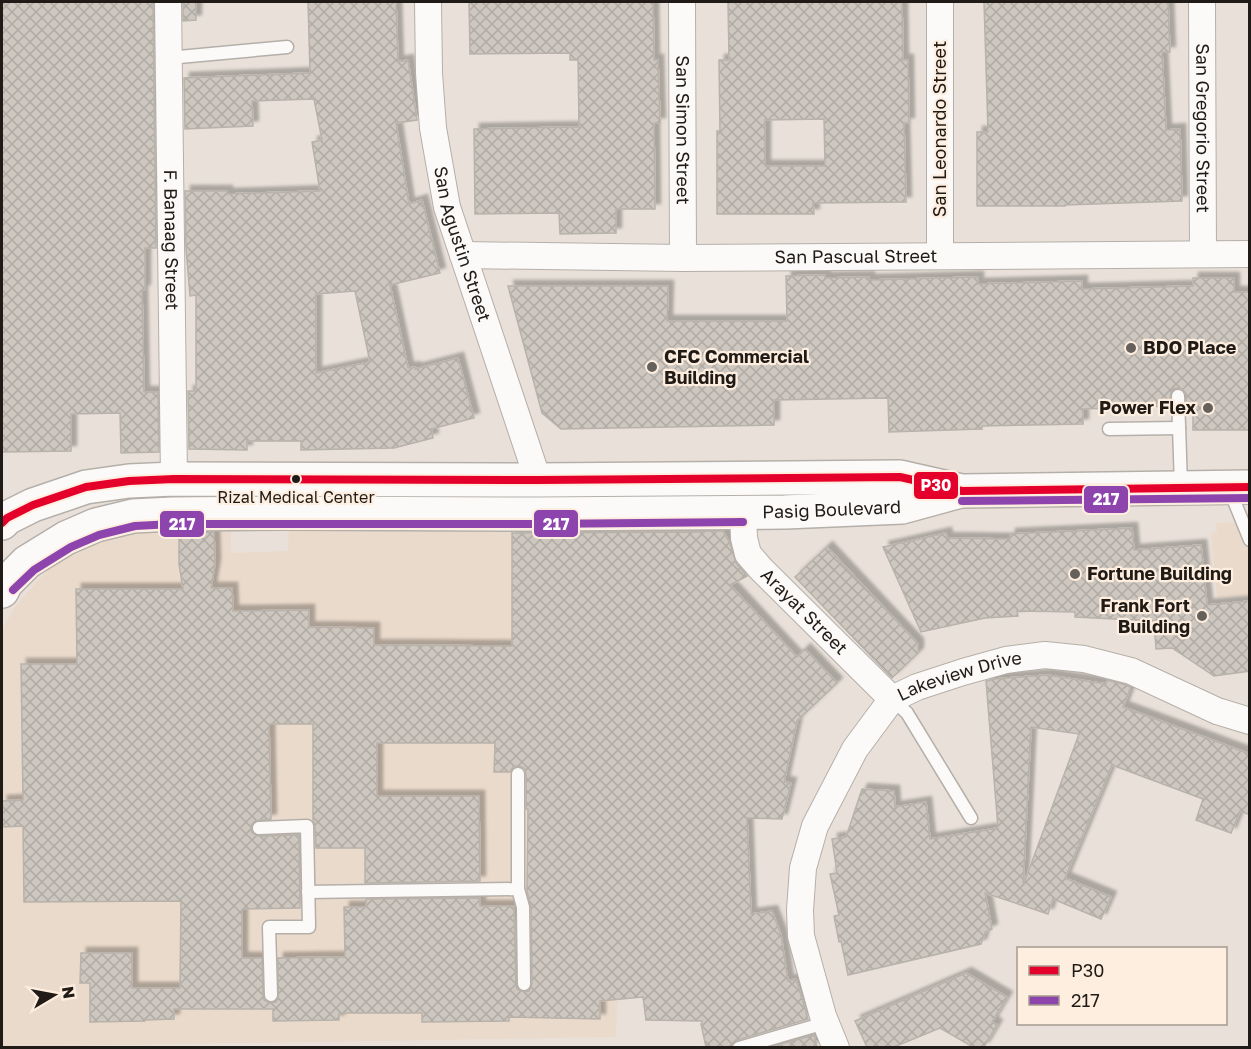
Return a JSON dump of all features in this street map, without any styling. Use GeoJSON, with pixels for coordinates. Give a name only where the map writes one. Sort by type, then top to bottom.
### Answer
{"type":"FeatureCollection","features":[{"type":"Feature","properties":{"kind":"main road","name":"Pasig Boulevard"},"geometry":{"type":"LineString","coordinates":[[2,523],[7,518],[33,505],[86,487],[129,481],[174,479],[538,480],[900,477],[962,491],[1239,487]]}},
{"type":"Feature","properties":{"kind":"main road","name":"Pasig Boulevard"},"geometry":{"type":"LineString","coordinates":[[3,584],[27,562],[66,538],[96,525],[133,516],[276,513],[743,512],[902,507],[962,491]]}},
{"type":"Feature","properties":{"kind":"street","name":"F. Banaag Street"},"geometry":{"type":"LineString","coordinates":[[168,2],[174,479]]}},
{"type":"Feature","properties":{"kind":"street","name":"San Agustin Street"},"geometry":{"type":"LineString","coordinates":[[429,2],[429,73],[433,128],[447,207],[538,480]]}},
{"type":"Feature","properties":{"kind":"street","name":"San Simon Street"},"geometry":{"type":"LineString","coordinates":[[682,2],[683,258]]}},
{"type":"Feature","properties":{"kind":"street","name":"San Leonardo Street"},"geometry":{"type":"LineString","coordinates":[[940,2],[940,256]]}},
{"type":"Feature","properties":{"kind":"street","name":"San Gregorio Street"},"geometry":{"type":"LineString","coordinates":[[1202,2],[1203,254]]}},
{"type":"Feature","properties":{"kind":"street","name":"San Pascual Street"},"geometry":{"type":"LineString","coordinates":[[463,255],[683,258],[1250,254]]}},
{"type":"Feature","properties":{"kind":"street","name":"Arayat Street"},"geometry":{"type":"LineString","coordinates":[[743,512],[744,538],[748,554],[892,699]]}},
{"type":"Feature","properties":{"kind":"street","name":"Lakeview Drive"},"geometry":{"type":"LineString","coordinates":[[836,1047],[825,1023],[801,936],[803,868],[815,826],[855,749],[892,699],[917,687],[963,672],[1006,660],[1045,655],[1084,659],[1131,671],[1217,711],[1250,721]]}},
{"type":"Feature","properties":{"kind":"lane"},"geometry":{"type":"LineString","coordinates":[[168,58],[287,47]]}},
{"type":"Feature","properties":{"kind":"lane"},"geometry":{"type":"LineString","coordinates":[[1178,396],[1181,487]]}},
{"type":"Feature","properties":{"kind":"lane"},"geometry":{"type":"LineString","coordinates":[[1109,429],[1179,428]]}},
{"type":"Feature","properties":{"kind":"lane"},"geometry":{"type":"LineString","coordinates":[[1239,487],[1250,540]]}},
{"type":"Feature","properties":{"kind":"lane"},"geometry":{"type":"LineString","coordinates":[[892,699],[907,713],[971,818]]}},
{"type":"Feature","properties":{"kind":"lane"},"geometry":{"type":"LineString","coordinates":[[518,774],[518,889],[523,907],[524,984]]}},
{"type":"Feature","properties":{"kind":"lane"},"geometry":{"type":"LineString","coordinates":[[259,828],[307,826],[309,927],[269,927],[271,994]]}},
{"type":"Feature","properties":{"kind":"lane"},"geometry":{"type":"LineString","coordinates":[[308,892],[518,889]]}},
{"type":"Feature","properties":{"kind":"lane"},"geometry":{"type":"LineString","coordinates":[[739,1047],[825,1023]]}},
{"type":"Feature","properties":{"kind":"shaded area","name":"Rizal Medical Center"},"geometry":{"type":"Polygon","coordinates":[[[695,520],[690,615],[622,872],[616,1037],[2,1047],[2,629],[15,607],[59,560],[110,532],[231,522],[231,553],[288,551],[289,523],[695,520]]]}},
{"type":"Feature","properties":{"kind":"shaded area"},"geometry":{"type":"Polygon","coordinates":[[[1249,522],[1249,595],[1217,598],[1211,533],[1217,532],[1216,523],[1249,522]]]}},
{"type":"Feature","properties":{"kind":"building"},"geometry":{"type":"Polygon","coordinates":[[[2,2],[153,2],[156,248],[145,248],[145,290],[142,290],[144,392],[158,392],[159,452],[121,453],[120,413],[71,414],[71,451],[2,452],[2,2]]]}},
{"type":"Feature","properties":{"kind":"building"},"geometry":{"type":"Polygon","coordinates":[[[183,2],[196,2],[196,20],[183,21],[183,2]]]}},
{"type":"Feature","properties":{"kind":"building"},"geometry":{"type":"Polygon","coordinates":[[[308,2],[396,2],[398,62],[408,60],[417,120],[396,123],[409,204],[422,200],[440,273],[390,285],[408,368],[415,367],[415,369],[458,358],[474,418],[431,429],[433,438],[394,448],[301,450],[301,441],[247,441],[247,450],[189,449],[188,391],[196,391],[196,295],[190,296],[185,191],[227,191],[227,194],[320,191],[312,142],[322,140],[314,99],[252,101],[253,126],[185,129],[184,78],[310,73],[308,2]],[[355,291],[316,294],[316,373],[370,362],[355,291]]]}},
{"type":"Feature","properties":{"kind":"building"},"geometry":{"type":"Polygon","coordinates":[[[469,2],[653,2],[654,60],[658,60],[660,123],[654,123],[655,209],[616,209],[616,233],[560,234],[559,213],[475,214],[474,129],[579,127],[578,60],[570,60],[570,53],[470,54],[469,2]]]}},
{"type":"Feature","properties":{"kind":"building"},"geometry":{"type":"Polygon","coordinates":[[[728,2],[902,2],[903,60],[908,60],[909,123],[904,123],[906,202],[813,203],[814,214],[717,214],[717,131],[720,131],[719,60],[729,60],[728,2]],[[824,119],[765,120],[765,166],[825,166],[824,119]]]}},
{"type":"Feature","properties":{"kind":"building"},"geometry":{"type":"Polygon","coordinates":[[[984,2],[1168,2],[1170,52],[1162,52],[1166,130],[1180,129],[1182,201],[1065,206],[977,206],[977,132],[988,132],[984,2]]]}},
{"type":"Feature","properties":{"kind":"building"},"geometry":{"type":"Polygon","coordinates":[[[825,275],[825,278],[869,277],[869,280],[978,277],[978,284],[1082,281],[1082,289],[1193,286],[1193,278],[1234,278],[1234,292],[1250,292],[1250,430],[1193,430],[1193,406],[1187,406],[1185,392],[1178,388],[1173,389],[1171,393],[1170,406],[1083,409],[1083,424],[982,426],[982,429],[889,432],[888,398],[774,400],[774,425],[561,429],[542,413],[508,286],[668,286],[667,321],[787,321],[786,276],[825,275]]]}},
{"type":"Feature","properties":{"kind":"building"},"geometry":{"type":"Polygon","coordinates":[[[1132,528],[1134,550],[1201,545],[1207,605],[1250,601],[1250,671],[1214,676],[1172,648],[1156,649],[1154,621],[1075,617],[1075,612],[1017,611],[1018,616],[985,618],[921,632],[883,547],[946,533],[947,538],[1010,539],[1010,534],[1132,528]]]}},
{"type":"Feature","properties":{"kind":"building","name":"Rizal Medical Center"},"geometry":{"type":"Polygon","coordinates":[[[723,531],[730,543],[736,563],[747,576],[730,585],[797,657],[805,649],[837,683],[797,721],[784,782],[791,783],[782,819],[747,818],[751,914],[772,911],[781,935],[788,981],[796,979],[808,1019],[737,1040],[731,1047],[706,1047],[702,1021],[646,1020],[643,997],[600,1001],[600,1019],[509,1017],[509,1021],[422,1022],[422,1013],[339,1013],[339,1020],[273,1021],[273,1009],[174,1009],[174,1019],[90,1022],[90,983],[80,983],[81,953],[132,953],[132,988],[180,988],[181,901],[24,902],[23,826],[2,827],[2,801],[23,800],[21,664],[77,664],[76,589],[183,589],[179,564],[179,533],[214,532],[215,564],[211,588],[232,588],[233,611],[309,610],[309,627],[374,628],[374,645],[512,646],[512,533],[723,531]],[[269,724],[271,819],[255,821],[251,829],[252,833],[259,836],[299,835],[300,908],[242,909],[242,958],[262,958],[264,1000],[272,1003],[278,998],[278,958],[345,957],[344,907],[366,907],[366,899],[480,898],[480,906],[514,906],[516,985],[521,991],[529,991],[532,984],[531,907],[527,891],[528,809],[526,809],[525,769],[517,766],[513,767],[510,772],[494,772],[495,743],[377,743],[377,796],[479,796],[480,881],[365,883],[365,848],[316,848],[313,820],[313,724],[269,724]]]}},
{"type":"Feature","properties":{"kind":"building"},"geometry":{"type":"Polygon","coordinates":[[[827,547],[918,644],[918,653],[892,678],[795,577],[827,547]]]}},
{"type":"Feature","properties":{"kind":"building"},"geometry":{"type":"Polygon","coordinates":[[[1047,675],[1106,684],[1107,680],[1130,687],[1123,707],[1250,754],[1250,815],[1240,811],[1231,833],[1196,820],[1203,799],[1112,765],[1065,878],[1111,897],[1101,919],[1053,899],[1048,914],[985,893],[992,929],[985,932],[981,944],[848,975],[834,916],[839,915],[830,874],[837,873],[832,839],[846,837],[862,789],[894,791],[895,807],[926,802],[930,839],[998,828],[986,681],[1047,675]],[[1031,727],[1023,886],[1079,734],[1031,727]]]}},
{"type":"Feature","properties":{"kind":"building"},"geometry":{"type":"Polygon","coordinates":[[[966,973],[1007,997],[992,1022],[997,1025],[984,1047],[973,1047],[940,1028],[894,1047],[867,1047],[855,1021],[966,973]]]}},
{"type":"Feature","properties":{"kind":"building"},"geometry":{"type":"Polygon","coordinates":[[[814,1035],[817,1047],[770,1047],[814,1035]]]}},
{"type":"Feature","properties":{"kind":"transit line","name":"P30"},"geometry":{"type":"LineString","coordinates":[[2,523],[7,518],[33,505],[86,487],[129,481],[174,479],[538,480],[900,477],[962,491],[1250,487]]}},
{"type":"Feature","properties":{"kind":"transit line","name":"217"},"geometry":{"type":"LineString","coordinates":[[962,501],[1250,498]]}},
{"type":"Feature","properties":{"kind":"transit line","name":"217"},"geometry":{"type":"LineString","coordinates":[[13,590],[34,570],[71,547],[99,535],[135,526],[743,522]]}},
{"type":"Feature","properties":{"kind":"place","name":"BDO Place"},"geometry":{"type":"Point","coordinates":[1131,348]}},
{"type":"Feature","properties":{"kind":"place","name":"CFC Commercial Building"},"geometry":{"type":"Point","coordinates":[652,367]}},
{"type":"Feature","properties":{"kind":"place","name":"Power Flex"},"geometry":{"type":"Point","coordinates":[1208,408]}},
{"type":"Feature","properties":{"kind":"place","name":"Rizal Medical Center"},"geometry":{"type":"Point","coordinates":[296,479]}},
{"type":"Feature","properties":{"kind":"place","name":"Fortune Building"},"geometry":{"type":"Point","coordinates":[1075,574]}},
{"type":"Feature","properties":{"kind":"place","name":"Frank Fort Building"},"geometry":{"type":"Point","coordinates":[1202,616]}}]}
